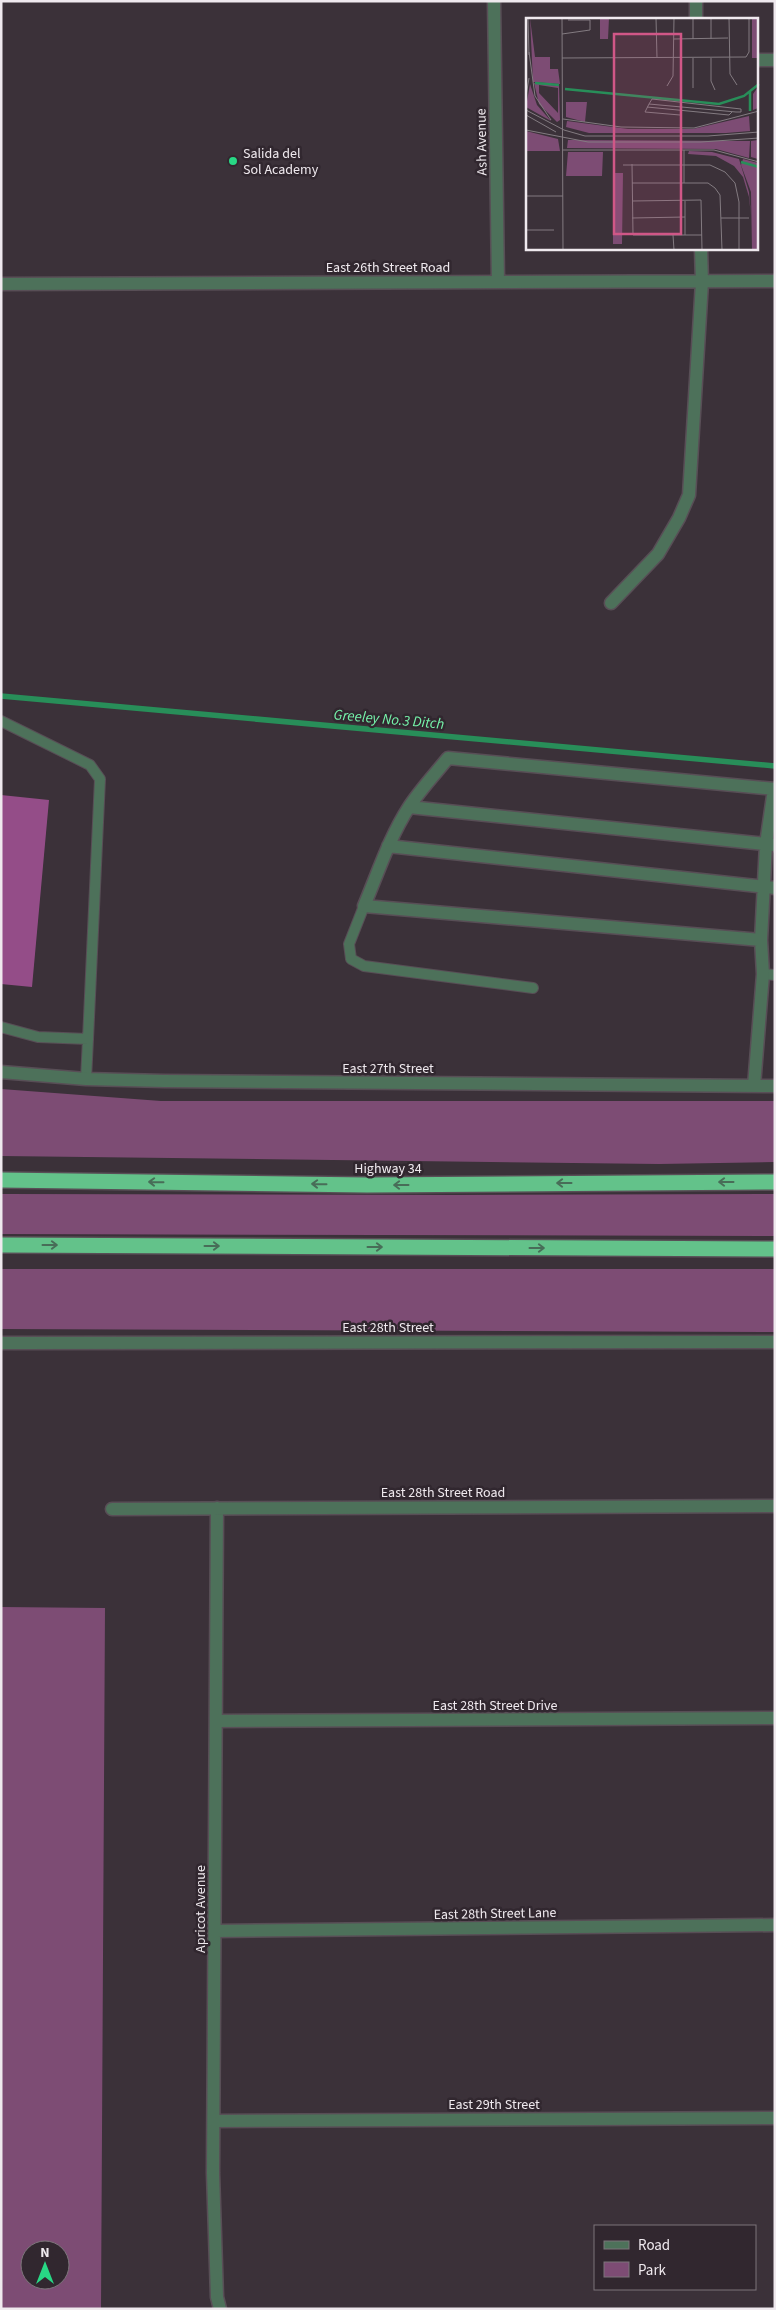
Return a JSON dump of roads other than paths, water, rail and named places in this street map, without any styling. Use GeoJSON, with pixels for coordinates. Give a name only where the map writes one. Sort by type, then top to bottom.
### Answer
{"type":"FeatureCollection","features":[{"type":"Feature","properties":{"kind":"highway","name":"Highway 34"},"geometry":{"type":"LineString","coordinates":[[1,1180],[367,1185],[775,1182]]}},
{"type":"Feature","properties":{"kind":"highway"},"geometry":{"type":"LineString","coordinates":[[1,1245],[775,1249]]}},
{"type":"Feature","properties":{"kind":"street","name":"Ash Avenue"},"geometry":{"type":"LineString","coordinates":[[494,1],[498,282]]}},
{"type":"Feature","properties":{"kind":"street"},"geometry":{"type":"LineString","coordinates":[[696,1],[696,18]]}},
{"type":"Feature","properties":{"kind":"street"},"geometry":{"type":"LineString","coordinates":[[758,60],[775,60]]}},
{"type":"Feature","properties":{"kind":"street"},"geometry":{"type":"LineString","coordinates":[[611,602],[658,554],[679,518],[689,495],[702,282],[702,250]]}},
{"type":"Feature","properties":{"kind":"street","name":"East 26th Street Road"},"geometry":{"type":"LineString","coordinates":[[1,284],[775,281]]}},
{"type":"Feature","properties":{"kind":"street"},"geometry":{"type":"LineString","coordinates":[[754,1086],[769,974],[761,940],[769,887],[774,789],[448,758],[409,807],[388,846],[364,906],[761,940]]}},
{"type":"Feature","properties":{"kind":"street"},"geometry":{"type":"LineString","coordinates":[[409,807],[770,844]]}},
{"type":"Feature","properties":{"kind":"street"},"geometry":{"type":"LineString","coordinates":[[388,846],[769,887]]}},
{"type":"Feature","properties":{"kind":"street","name":"East 27th Street"},"geometry":{"type":"LineString","coordinates":[[1,1072],[86,1079],[775,1086]]}},
{"type":"Feature","properties":{"kind":"street","name":"East 28th Street"},"geometry":{"type":"LineString","coordinates":[[1,1343],[775,1342]]}},
{"type":"Feature","properties":{"kind":"street","name":"East 28th Street Road"},"geometry":{"type":"LineString","coordinates":[[112,1509],[775,1506]]}},
{"type":"Feature","properties":{"kind":"street","name":"Apricot Avenue"},"geometry":{"type":"LineString","coordinates":[[217,1508],[214,2121],[217,2297],[220,2309]]}},
{"type":"Feature","properties":{"kind":"street","name":"East 28th Street Drive"},"geometry":{"type":"LineString","coordinates":[[216,1721],[775,1718]]}},
{"type":"Feature","properties":{"kind":"street","name":"East 28th Street Lane"},"geometry":{"type":"LineString","coordinates":[[215,1930],[775,1925]]}},
{"type":"Feature","properties":{"kind":"street","name":"East 29th Street"},"geometry":{"type":"LineString","coordinates":[[214,2121],[775,2118]]}},
{"type":"Feature","properties":{"kind":"lane"},"geometry":{"type":"LineString","coordinates":[[1,721],[90,765],[100,779],[86,1079]]}},
{"type":"Feature","properties":{"kind":"lane"},"geometry":{"type":"LineString","coordinates":[[364,906],[349,944],[351,958],[364,966],[533,988]]}},
{"type":"Feature","properties":{"kind":"lane"},"geometry":{"type":"LineString","coordinates":[[1,1027],[38,1037],[88,1039]]}},
{"type":"Feature","properties":{"kind":"waterway","name":"Greeley No.3 Ditch"},"geometry":{"type":"LineString","coordinates":[[1,696],[775,766]]}},
{"type":"Feature","properties":{"kind":"place","name":"Salida del Sol Academy"},"geometry":{"type":"Point","coordinates":[233,161]}}]}
